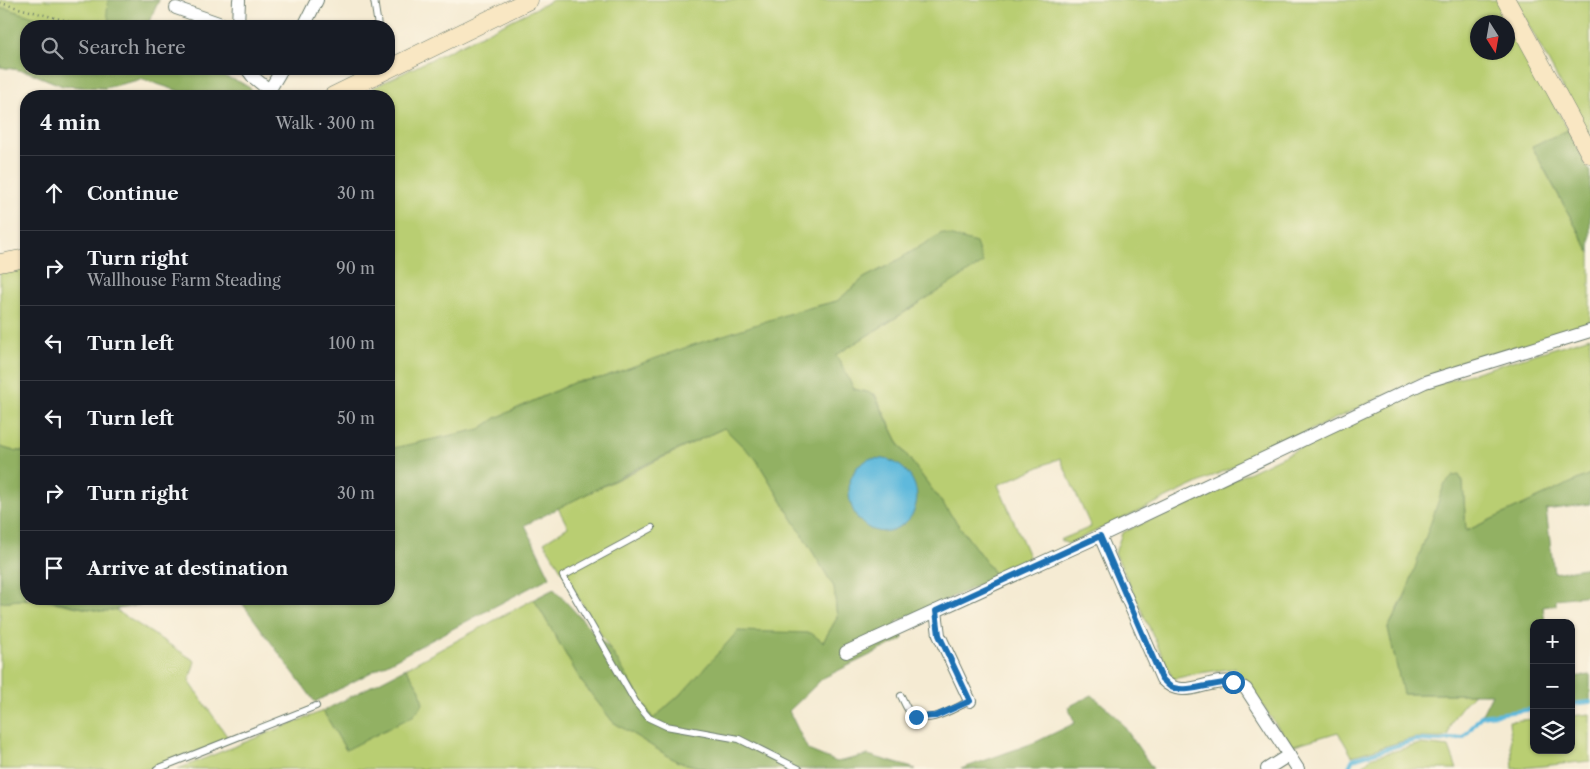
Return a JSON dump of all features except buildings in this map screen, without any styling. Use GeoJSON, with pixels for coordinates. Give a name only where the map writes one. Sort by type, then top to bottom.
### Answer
{"type":"FeatureCollection","features":[{"type":"Feature","properties":{"kind":"main road"},"geometry":{"type":"LineString","coordinates":[[395,61],[529,0]]}},
{"type":"Feature","properties":{"kind":"main road"},"geometry":{"type":"LineString","coordinates":[[1506,0],[1590,154]]}},
{"type":"Feature","properties":{"kind":"main road"},"geometry":{"type":"LineString","coordinates":[[344,90],[370,75]]}},
{"type":"Feature","properties":{"kind":"main road"},"geometry":{"type":"LineString","coordinates":[[0,263],[20,259]]}},
{"type":"Feature","properties":{"kind":"street"},"geometry":{"type":"LineString","coordinates":[[238,20],[239,0]]}},
{"type":"Feature","properties":{"kind":"street"},"geometry":{"type":"LineString","coordinates":[[307,20],[317,0]]}},
{"type":"Feature","properties":{"kind":"street"},"geometry":{"type":"LineString","coordinates":[[176,8],[211,20]]}},
{"type":"Feature","properties":{"kind":"street"},"geometry":{"type":"LineString","coordinates":[[252,75],[264,90]]}},
{"type":"Feature","properties":{"kind":"street"},"geometry":{"type":"LineString","coordinates":[[269,90],[278,75]]}},
{"type":"Feature","properties":{"kind":"street"},"geometry":{"type":"LineString","coordinates":[[846,652],[1100,536],[1425,382],[1590,331]]}},
{"type":"Feature","properties":{"kind":"street"},"geometry":{"type":"LineString","coordinates":[[1100,536],[1162,679],[1169,686],[1180,690],[1220,682],[1233,682],[1246,689],[1298,769]]}},
{"type":"Feature","properties":{"kind":"street"},"geometry":{"type":"LineString","coordinates":[[936,611],[939,635],[970,701]]}},
{"type":"Feature","properties":{"kind":"street"},"geometry":{"type":"LineString","coordinates":[[1267,769],[1289,755]]}},
{"type":"Feature","properties":{"kind":"lane"},"geometry":{"type":"LineString","coordinates":[[374,0],[377,20]]}},
{"type":"Feature","properties":{"kind":"lane"},"geometry":{"type":"LineString","coordinates":[[652,528],[563,576],[636,703],[649,718],[666,726],[739,739],[799,769]]}},
{"type":"Feature","properties":{"kind":"lane"},"geometry":{"type":"LineString","coordinates":[[901,696],[909,711],[916,717],[923,718],[936,716],[970,701]]}},
{"type":"Feature","properties":{"kind":"lane"},"geometry":{"type":"LineString","coordinates":[[157,769],[316,706]]}},
{"type":"Feature","properties":{"kind":"path"},"geometry":{"type":"LineString","coordinates":[[0,3],[64,20]]}},
{"type":"Feature","properties":{"kind":"green space"},"geometry":{"type":"Polygon","coordinates":[[[0,0],[159,0],[150,20],[20,20],[20,70],[0,67],[0,0]]]}},
{"type":"Feature","properties":{"kind":"green space"},"geometry":{"type":"Polygon","coordinates":[[[108,0],[159,0],[150,20],[109,20],[107,13],[108,0]]]}},
{"type":"Feature","properties":{"kind":"green space"},"geometry":{"type":"Polygon","coordinates":[[[553,0],[1498,0],[1506,15],[1470,15],[1470,60],[1515,60],[1515,32],[1568,130],[1532,147],[1590,253],[1590,326],[1422,378],[1068,544],[1060,540],[1091,527],[1060,458],[998,485],[1029,556],[1026,565],[997,577],[900,446],[875,394],[854,389],[836,355],[920,303],[891,264],[864,278],[837,301],[797,311],[601,378],[575,382],[496,418],[480,429],[395,448],[395,90],[368,90],[553,0]]]}},
{"type":"Feature","properties":{"kind":"green space"},"geometry":{"type":"Polygon","coordinates":[[[1515,0],[1590,0],[1590,138],[1515,0]]]}},
{"type":"Feature","properties":{"kind":"green space"},"geometry":{"type":"Polygon","coordinates":[[[5,8],[43,20],[20,20],[20,70],[0,67],[0,9],[5,8]]]}},
{"type":"Feature","properties":{"kind":"green space"},"geometry":{"type":"Polygon","coordinates":[[[36,75],[51,75],[105,88],[63,86],[36,75]]]}},
{"type":"Feature","properties":{"kind":"green space"},"geometry":{"type":"Polygon","coordinates":[[[36,75],[220,75],[240,82],[250,90],[176,90],[142,79],[105,88],[63,86],[36,75]]]}},
{"type":"Feature","properties":{"kind":"green space"},"geometry":{"type":"Polygon","coordinates":[[[1568,130],[1590,172],[1590,253],[1532,146],[1568,130]]]}},
{"type":"Feature","properties":{"kind":"green space"},"geometry":{"type":"Polygon","coordinates":[[[942,233],[976,243],[983,263],[836,355],[854,389],[874,394],[900,446],[997,577],[896,622],[903,639],[823,678],[789,711],[808,750],[837,762],[868,755],[916,769],[708,769],[678,762],[613,722],[581,681],[534,599],[554,589],[612,652],[653,719],[684,691],[738,631],[811,633],[823,642],[837,618],[834,587],[756,459],[724,428],[636,469],[525,525],[550,577],[315,702],[243,605],[395,605],[395,448],[480,429],[496,418],[575,382],[601,378],[687,347],[797,311],[837,301],[864,278],[942,233]]]}},
{"type":"Feature","properties":{"kind":"green space"},"geometry":{"type":"Polygon","coordinates":[[[20,268],[20,451],[0,447],[0,272],[20,268]]]}},
{"type":"Feature","properties":{"kind":"green space"},"geometry":{"type":"Polygon","coordinates":[[[1590,337],[1590,474],[1466,531],[1463,482],[1388,628],[1404,694],[1474,694],[1454,718],[1448,736],[1441,738],[1414,738],[1352,756],[1338,732],[1291,746],[1236,668],[1173,679],[1115,553],[1122,533],[1428,387],[1590,337]]]}},
{"type":"Feature","properties":{"kind":"green space"},"geometry":{"type":"Polygon","coordinates":[[[724,428],[756,459],[834,587],[837,618],[823,642],[684,691],[653,719],[544,542],[568,527],[558,508],[724,428]]]}},
{"type":"Feature","properties":{"kind":"green space"},"geometry":{"type":"Polygon","coordinates":[[[0,447],[20,451],[20,600],[0,602],[0,447]]]}},
{"type":"Feature","properties":{"kind":"green space"},"geometry":{"type":"Polygon","coordinates":[[[1590,474],[1590,504],[1546,510],[1554,573],[1590,567],[1590,595],[1556,599],[1556,605],[1543,607],[1544,619],[1530,619],[1530,710],[1481,716],[1492,694],[1403,694],[1388,628],[1404,599],[1444,485],[1453,476],[1459,475],[1463,482],[1466,531],[1590,474]]]}},
{"type":"Feature","properties":{"kind":"green space"},"geometry":{"type":"Polygon","coordinates":[[[534,599],[581,681],[613,722],[678,762],[708,769],[178,769],[323,711],[346,750],[420,690],[406,668],[534,599]]]}},
{"type":"Feature","properties":{"kind":"green space"},"geometry":{"type":"Polygon","coordinates":[[[20,600],[20,605],[69,605],[94,610],[114,609],[195,661],[189,681],[229,739],[153,769],[0,769],[0,602],[20,600]]]}},
{"type":"Feature","properties":{"kind":"green space"},"geometry":{"type":"Polygon","coordinates":[[[71,605],[139,605],[103,612],[71,605]]]}},
{"type":"Feature","properties":{"kind":"green space"},"geometry":{"type":"Polygon","coordinates":[[[406,668],[420,690],[423,704],[413,716],[346,750],[323,711],[406,668]]]}},
{"type":"Feature","properties":{"kind":"green space"},"geometry":{"type":"Polygon","coordinates":[[[1590,675],[1590,702],[1575,704],[1575,677],[1590,675]]]}},
{"type":"Feature","properties":{"kind":"green space"},"geometry":{"type":"Polygon","coordinates":[[[1092,695],[1119,719],[1153,769],[961,769],[1036,742],[1075,723],[1068,707],[1092,695]]]}},
{"type":"Feature","properties":{"kind":"green space"},"geometry":{"type":"Polygon","coordinates":[[[1590,714],[1590,761],[1513,769],[1509,721],[1530,719],[1530,754],[1575,754],[1575,716],[1590,714]]]}},
{"type":"Feature","properties":{"kind":"green space"},"geometry":{"type":"Polygon","coordinates":[[[1420,744],[1449,747],[1457,769],[1360,769],[1370,758],[1420,744]]]}},
{"type":"Feature","properties":{"kind":"water"},"geometry":{"type":"Polygon","coordinates":[[[868,459],[884,459],[898,464],[909,475],[916,489],[916,504],[911,516],[902,525],[890,531],[879,531],[869,528],[854,513],[850,502],[851,478],[856,468],[868,459]]]}},
{"type":"Feature","properties":{"kind":"waterway"},"geometry":{"type":"LineString","coordinates":[[1575,704],[1590,702]]}},
{"type":"Feature","properties":{"kind":"waterway"},"geometry":{"type":"LineString","coordinates":[[1348,769],[1353,759],[1416,740],[1441,741],[1464,737],[1481,716],[1530,710]]}},
{"type":"Feature","properties":{"kind":"route"},"geometry":{"type":"LineString","coordinates":[[916,717],[936,716],[970,701],[939,635],[936,611],[1100,536],[1162,679],[1169,686],[1180,690],[1220,682],[1233,682]]}}]}
